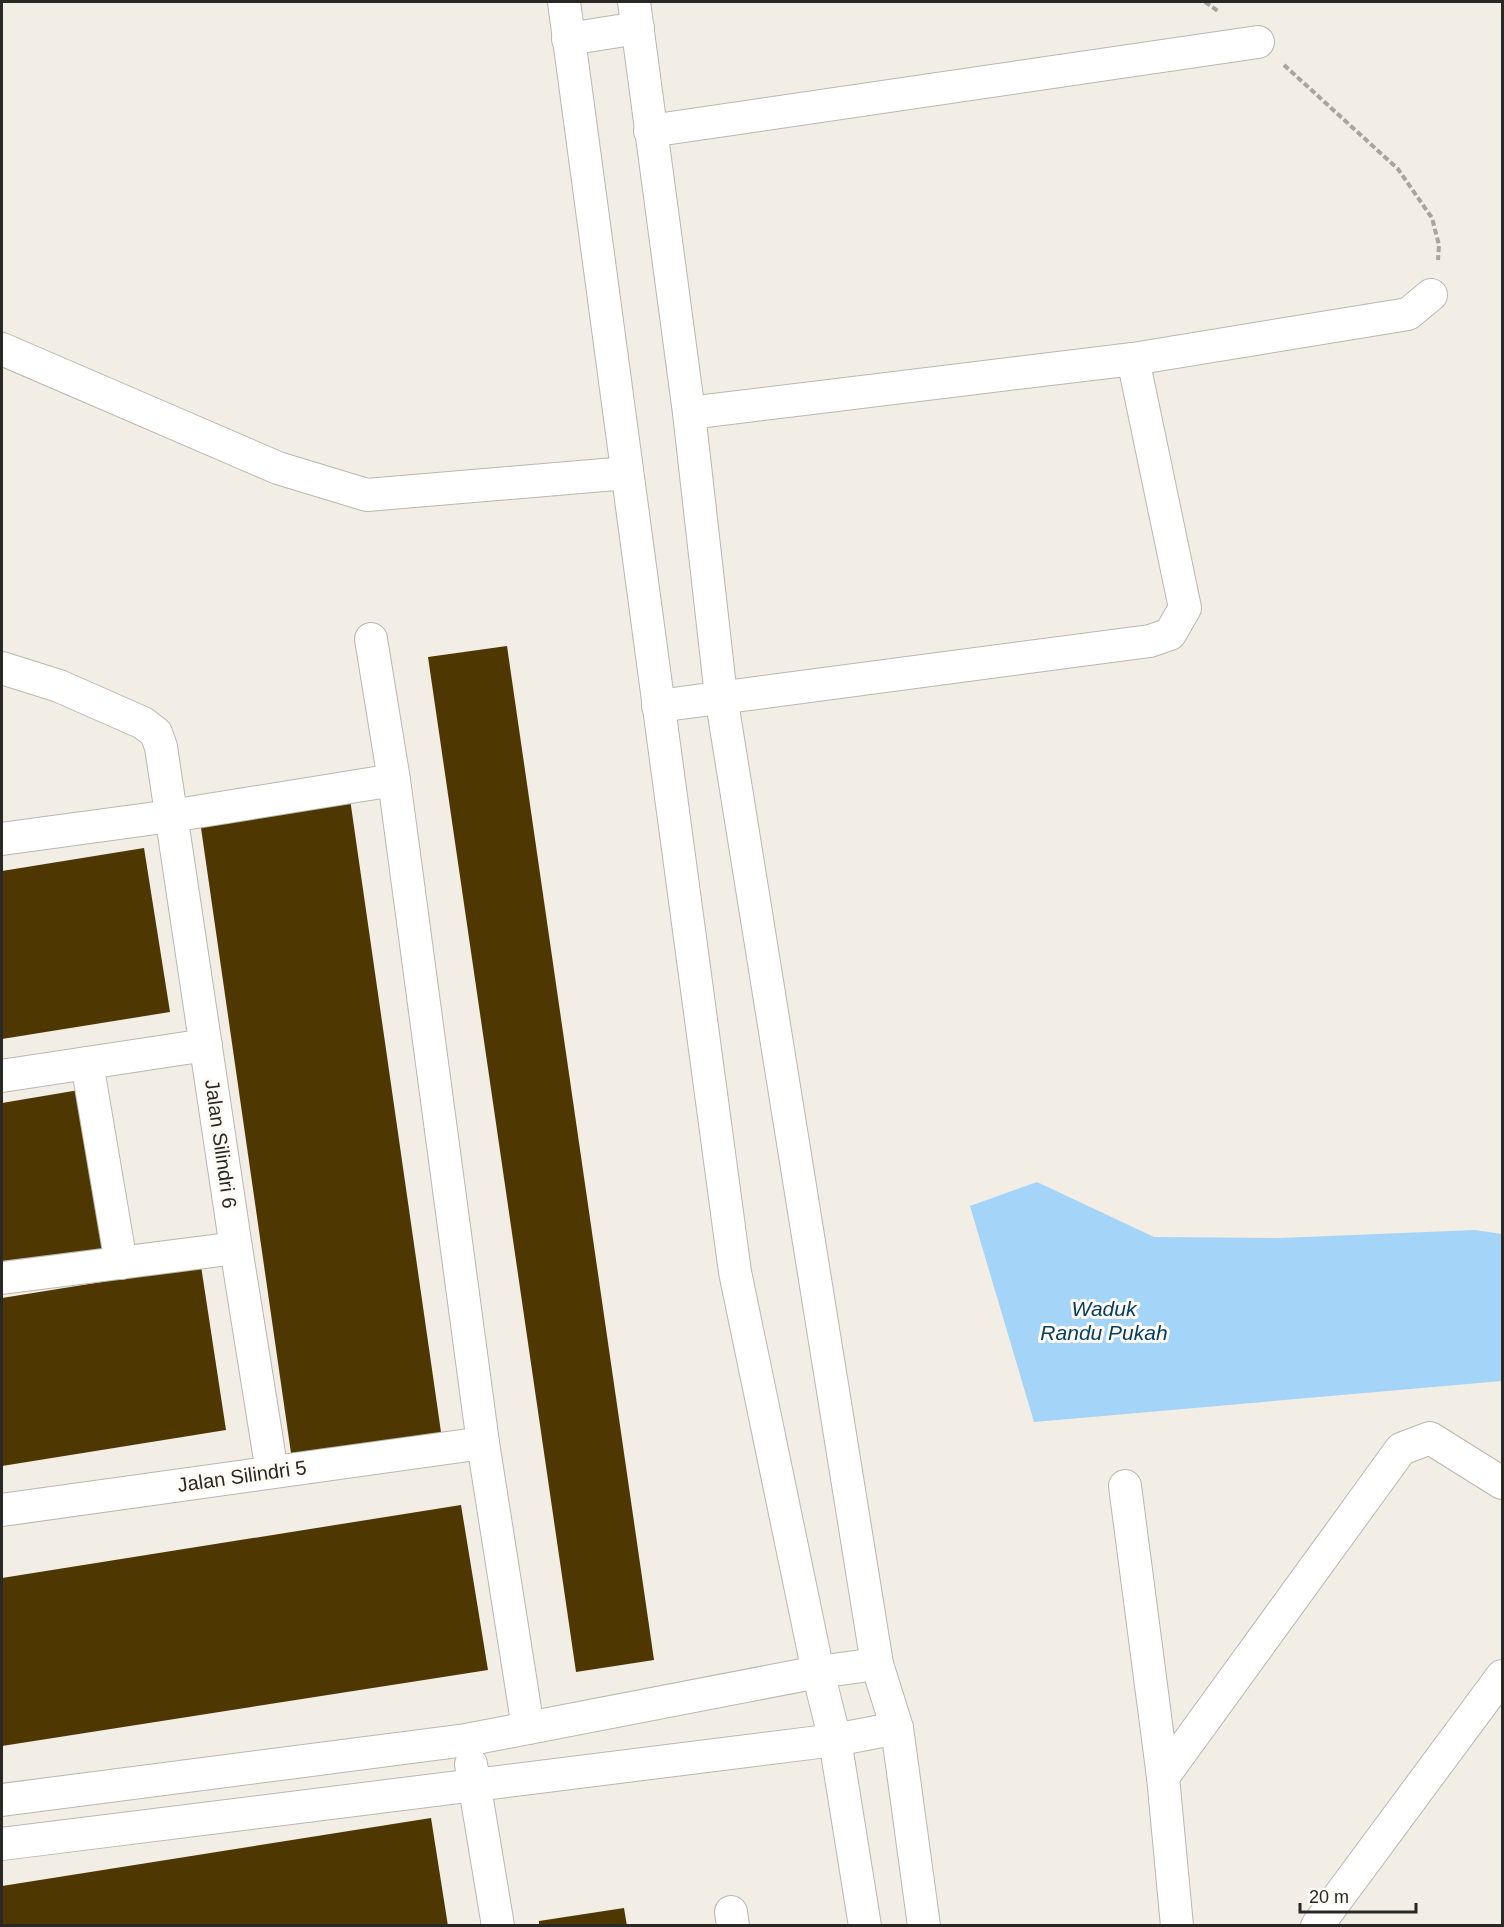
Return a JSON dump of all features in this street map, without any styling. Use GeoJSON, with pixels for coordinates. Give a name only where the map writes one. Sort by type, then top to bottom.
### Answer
{"type":"FeatureCollection","features":[{"type":"Feature","properties":{"kind":"street"},"geometry":{"type":"LineString","coordinates":[[564,2],[735,1272],[818,1672],[835,1740],[865,1926]]}},
{"type":"Feature","properties":{"kind":"street"},"geometry":{"type":"LineString","coordinates":[[568,39],[636,15],[689,413],[721,696],[877,1664],[897,1728],[924,1926]]}},
{"type":"Feature","properties":{"kind":"street"},"geometry":{"type":"LineString","coordinates":[[650,131],[1258,42]]}},
{"type":"Feature","properties":{"kind":"street"},"geometry":{"type":"LineString","coordinates":[[689,413],[1133,359],[1408,314],[1431,295]]}},
{"type":"Feature","properties":{"kind":"street"},"geometry":{"type":"LineString","coordinates":[[2,349],[278,468],[367,495],[627,473]]}},
{"type":"Feature","properties":{"kind":"street"},"geometry":{"type":"LineString","coordinates":[[658,705],[1150,641],[1170,634],[1185,608],[1133,359]]}},
{"type":"Feature","properties":{"kind":"street"},"geometry":{"type":"LineString","coordinates":[[371,639],[394,780],[483,1443],[528,1728]]}},
{"type":"Feature","properties":{"kind":"street","name":"Jalan Silindri 6"},"geometry":{"type":"LineString","coordinates":[[2,668],[59,686],[143,723],[156,733],[161,747],[236,1248],[273,1472]]}},
{"type":"Feature","properties":{"kind":"street"},"geometry":{"type":"LineString","coordinates":[[2,839],[171,816],[394,780]]}},
{"type":"Feature","properties":{"kind":"street"},"geometry":{"type":"LineString","coordinates":[[2,1076],[206,1045]]}},
{"type":"Feature","properties":{"kind":"street"},"geometry":{"type":"LineString","coordinates":[[87,1063],[121,1263]]}},
{"type":"Feature","properties":{"kind":"street"},"geometry":{"type":"LineString","coordinates":[[2,1278],[236,1248]]}},
{"type":"Feature","properties":{"kind":"street"},"geometry":{"type":"LineString","coordinates":[[1163,1777],[1401,1449],[1430,1438],[1503,1483]]}},
{"type":"Feature","properties":{"kind":"street","name":"Jalan Silindri 5"},"geometry":{"type":"LineString","coordinates":[[2,1510],[483,1443]]}},
{"type":"Feature","properties":{"kind":"street"},"geometry":{"type":"LineString","coordinates":[[1125,1486],[1163,1777],[1177,1926]]}},
{"type":"Feature","properties":{"kind":"street"},"geometry":{"type":"LineString","coordinates":[[2,1800],[466,1740],[818,1672],[877,1664]]}},
{"type":"Feature","properties":{"kind":"street"},"geometry":{"type":"LineString","coordinates":[[1317,1926],[1503,1676]]}},
{"type":"Feature","properties":{"kind":"street"},"geometry":{"type":"LineString","coordinates":[[2,1844],[835,1740],[897,1728]]}},
{"type":"Feature","properties":{"kind":"street"},"geometry":{"type":"LineString","coordinates":[[466,1740],[476,1784],[498,1926]]}},
{"type":"Feature","properties":{"kind":"path"},"geometry":{"type":"LineString","coordinates":[[1205,2],[1258,42],[1398,169],[1432,218],[1439,245],[1437,271],[1431,295]]}},
{"type":"Feature","properties":{"kind":"water","name":"Waduk Randu Pukah"},"geometry":{"type":"Polygon","coordinates":[[[1037,1182],[1154,1237],[1281,1238],[1475,1230],[1502,1234],[1502,1381],[1034,1422],[970,1206],[1037,1182]]]}},
{"type":"Feature","properties":{"kind":"building"},"geometry":{"type":"Polygon","coordinates":[[[507,646],[654,1660],[576,1672],[428,657],[507,646]]]}},
{"type":"Feature","properties":{"kind":"building"},"geometry":{"type":"Polygon","coordinates":[[[349,792],[442,1439],[292,1460],[199,814],[349,792]]]}},
{"type":"Feature","properties":{"kind":"building"},"geometry":{"type":"Polygon","coordinates":[[[144,848],[170,1012],[2,1039],[2,871],[144,848]]]}},
{"type":"Feature","properties":{"kind":"building"},"geometry":{"type":"Polygon","coordinates":[[[85,1089],[111,1254],[2,1271],[2,1103],[85,1089]]]}},
{"type":"Feature","properties":{"kind":"building"},"geometry":{"type":"Polygon","coordinates":[[[201,1266],[226,1430],[2,1466],[2,1298],[201,1266]]]}},
{"type":"Feature","properties":{"kind":"building"},"geometry":{"type":"Polygon","coordinates":[[[461,1505],[488,1670],[2,1746],[2,1578],[461,1505]]]}},
{"type":"Feature","properties":{"kind":"building"},"geometry":{"type":"Polygon","coordinates":[[[431,1818],[448,1926],[2,1926],[2,1886],[431,1818]]]}},
{"type":"Feature","properties":{"kind":"building"},"geometry":{"type":"Polygon","coordinates":[[[624,1908],[627,1926],[539,1926],[539,1921],[624,1908]]]}}]}
